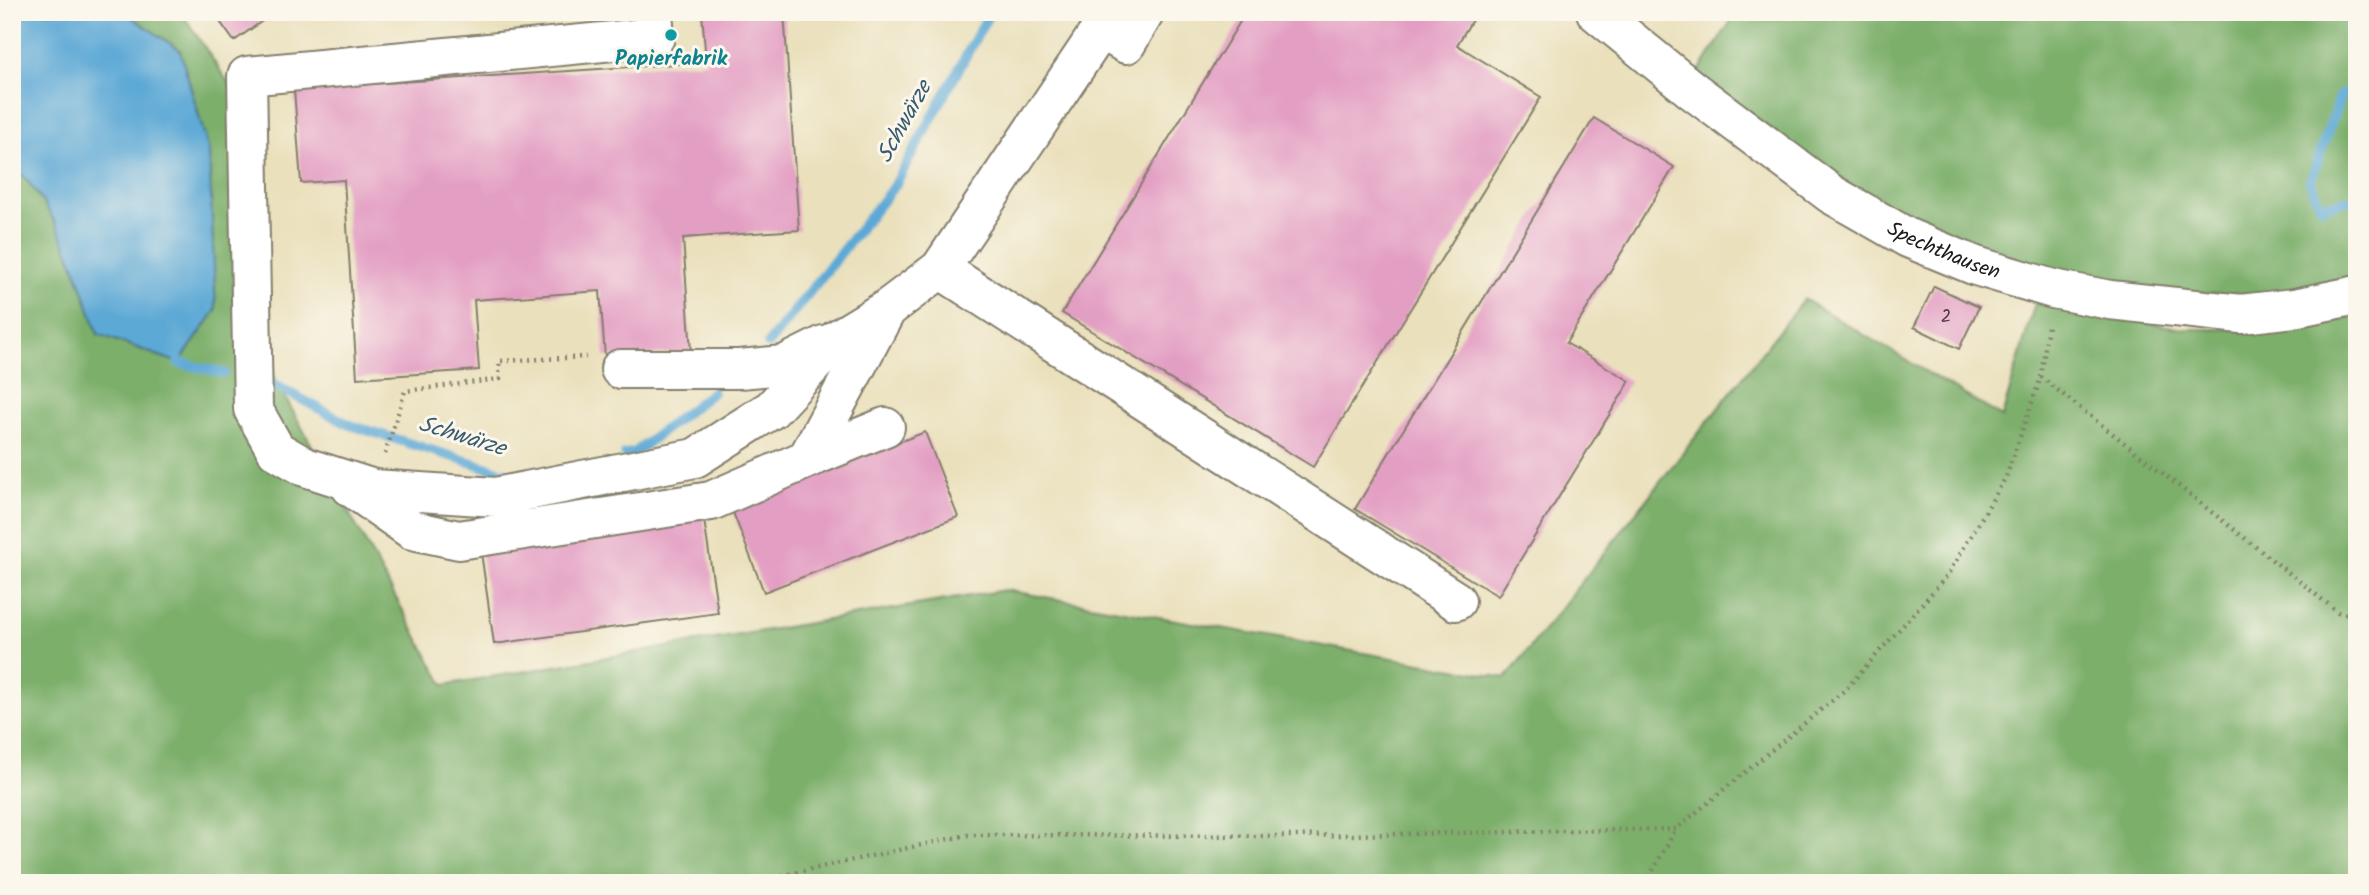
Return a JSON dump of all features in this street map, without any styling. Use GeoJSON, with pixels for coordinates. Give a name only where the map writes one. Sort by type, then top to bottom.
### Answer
{"type":"FeatureCollection","features":[{"type":"Feature","properties":{"kind":"main road"},"geometry":{"type":"LineString","coordinates":[[653,12],[655,37],[247,76],[253,409],[276,450],[305,467],[342,481],[374,489],[496,497],[695,458],[772,409],[836,340]]}},
{"type":"Feature","properties":{"kind":"main road"},"geometry":{"type":"LineString","coordinates":[[620,369],[739,369],[784,365],[836,340],[887,309],[940,269],[1087,20],[1126,44],[1146,12]]}},
{"type":"Feature","properties":{"kind":"main road","name":"Spechthausen"},"geometry":{"type":"LineString","coordinates":[[1596,12],[1692,90],[1831,194],[1908,238],[1976,266],[2053,289],[2183,310],[2241,314],[2294,308],[2357,295]]}},
{"type":"Feature","properties":{"kind":"main road"},"geometry":{"type":"LineString","coordinates":[[940,269],[1456,601]]}},
{"type":"Feature","properties":{"kind":"main road"},"geometry":{"type":"LineString","coordinates":[[807,459],[887,309]]}},
{"type":"Feature","properties":{"kind":"main road"},"geometry":{"type":"LineString","coordinates":[[342,481],[412,530],[458,540],[711,501],[885,427]]}},
{"type":"Feature","properties":{"kind":"path"},"geometry":{"type":"LineString","coordinates":[[1646,883],[1676,829],[1845,690],[1947,576],[2006,477],[2040,377],[2053,289]]}},
{"type":"Feature","properties":{"kind":"path"},"geometry":{"type":"LineString","coordinates":[[383,459],[405,391],[500,379],[499,361],[582,356],[620,369]]}},
{"type":"Feature","properties":{"kind":"path"},"geometry":{"type":"LineString","coordinates":[[2040,377],[2339,612],[2357,616]]}},
{"type":"Feature","properties":{"kind":"path"},"geometry":{"type":"LineString","coordinates":[[748,883],[967,835],[1291,835],[1676,829]]}},
{"type":"Feature","properties":{"kind":"green space"},"geometry":{"type":"Polygon","coordinates":[[[124,12],[181,12],[234,91],[242,319],[444,685],[1005,590],[1506,678],[1804,299],[2002,417],[2035,303],[2185,329],[2279,329],[2357,317],[2357,883],[12,883],[12,165],[28,182],[55,222],[98,334],[180,50],[124,12]]]}},
{"type":"Feature","properties":{"kind":"green space"},"geometry":{"type":"Polygon","coordinates":[[[1737,12],[2357,12],[2357,275],[2311,287],[2240,294],[2145,289],[2047,271],[1957,242],[1917,224],[1859,191],[1804,154],[1697,74],[1737,12]]]}},
{"type":"Feature","properties":{"kind":"water"},"geometry":{"type":"Polygon","coordinates":[[[12,12],[124,12],[180,50],[209,151],[216,310],[179,363],[98,334],[55,222],[28,182],[12,165],[12,12]]]}},
{"type":"Feature","properties":{"kind":"building"},"geometry":{"type":"Polygon","coordinates":[[[213,12],[275,12],[234,41],[213,12]]]}},
{"type":"Feature","properties":{"kind":"building"},"geometry":{"type":"Polygon","coordinates":[[[702,12],[784,12],[799,230],[683,238],[691,352],[605,357],[600,291],[474,300],[479,370],[357,378],[344,180],[301,183],[294,89],[706,62],[702,12]]]}},
{"type":"Feature","properties":{"kind":"building"},"geometry":{"type":"Polygon","coordinates":[[[1246,12],[1477,12],[1457,45],[1541,97],[1313,467],[1062,313],[1246,12]]]}},
{"type":"Feature","properties":{"kind":"building"},"geometry":{"type":"Polygon","coordinates":[[[1594,118],[1674,167],[1566,343],[1630,381],[1498,596],[1355,509],[1594,118]]]}},
{"type":"Feature","properties":{"kind":"building"},"geometry":{"type":"Polygon","coordinates":[[[1934,286],[1979,307],[1959,349],[1914,327],[1934,286]]]}},
{"type":"Feature","properties":{"kind":"building"},"geometry":{"type":"Polygon","coordinates":[[[925,432],[958,517],[764,592],[731,507],[925,432]]]}},
{"type":"Feature","properties":{"kind":"building"},"geometry":{"type":"Polygon","coordinates":[[[703,513],[718,613],[494,644],[480,545],[703,513]]]}},
{"type":"Feature","properties":{"kind":"waterway","name":"Schwärze"},"geometry":{"type":"LineString","coordinates":[[768,344],[895,185],[990,12]]}},
{"type":"Feature","properties":{"kind":"waterway"},"geometry":{"type":"LineString","coordinates":[[2357,85],[2351,92],[2341,94],[2310,182],[2321,207],[2357,198]]}},
{"type":"Feature","properties":{"kind":"waterway","name":"Schwärze"},"geometry":{"type":"LineString","coordinates":[[177,351],[179,363],[224,373]]}},
{"type":"Feature","properties":{"kind":"waterway","name":"Schwärze"},"geometry":{"type":"LineString","coordinates":[[271,383],[350,425],[515,476],[523,474]]}},
{"type":"Feature","properties":{"kind":"waterway","name":"Schwärze"},"geometry":{"type":"LineString","coordinates":[[625,454],[634,453],[713,392]]}},
{"type":"Feature","properties":{"kind":"place","name":"Papierfabrik"},"geometry":{"type":"Point","coordinates":[671,35]}}]}
